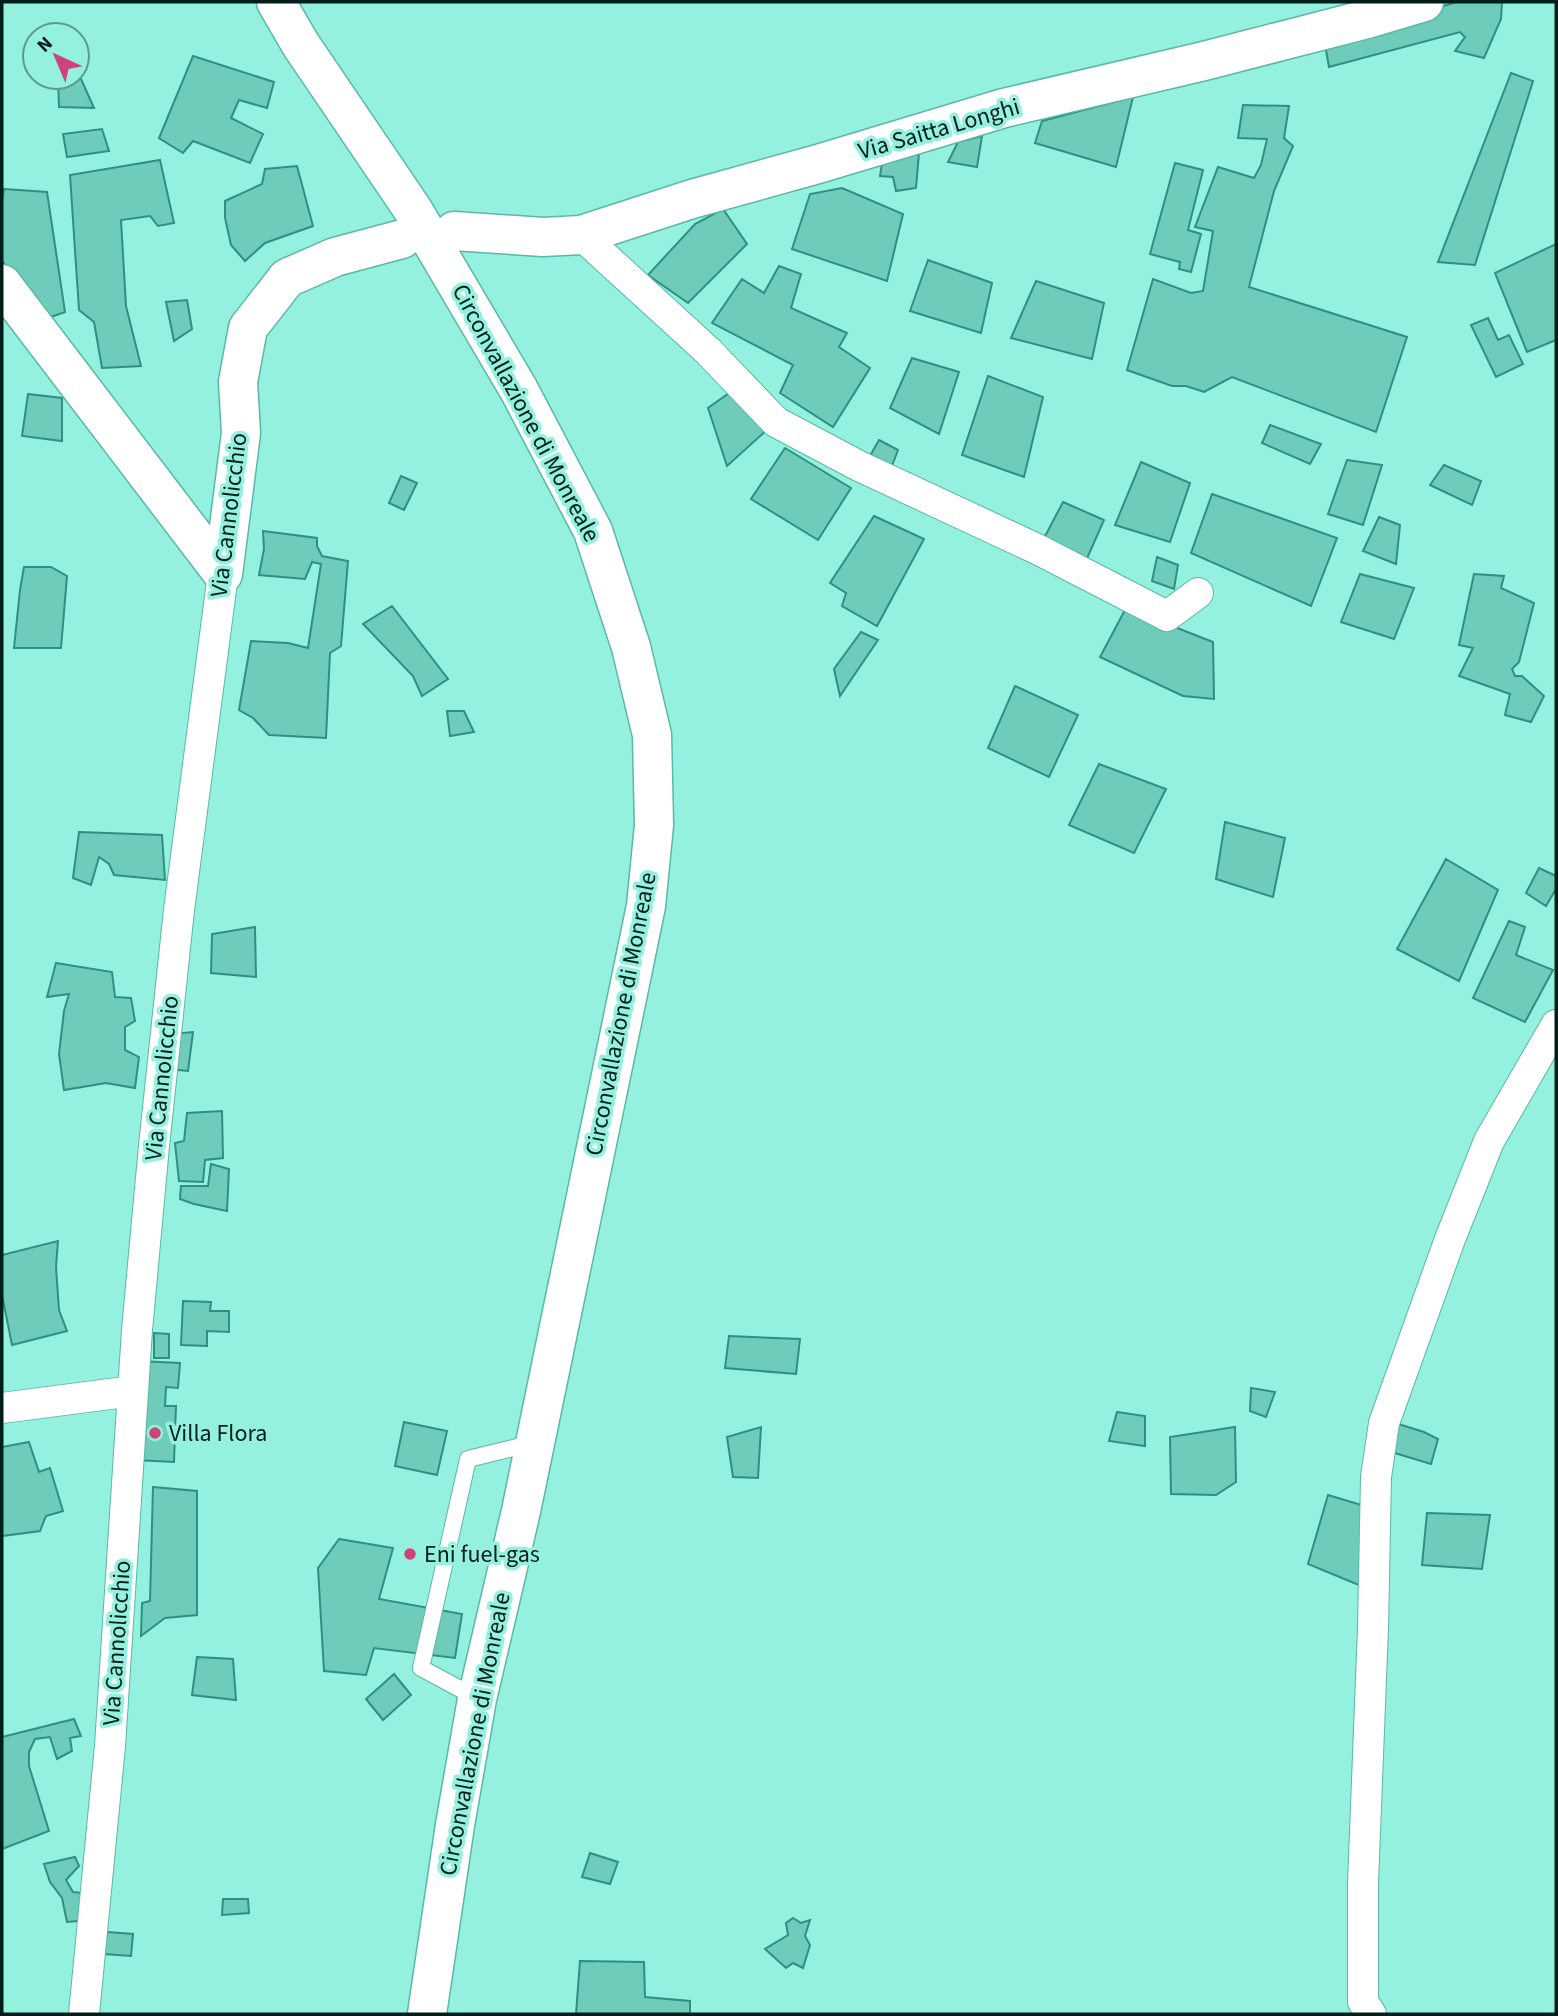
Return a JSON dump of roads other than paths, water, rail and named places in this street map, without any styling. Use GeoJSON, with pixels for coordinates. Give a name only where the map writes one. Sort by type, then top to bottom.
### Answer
{"type":"FeatureCollection","features":[{"type":"Feature","properties":{"kind":"main road"},"geometry":{"type":"LineString","coordinates":[[263,2],[301,46]]}},
{"type":"Feature","properties":{"kind":"main road"},"geometry":{"type":"LineString","coordinates":[[276,2],[301,46]]}},
{"type":"Feature","properties":{"kind":"main road","name":"Via Saitta Longhi"},"geometry":{"type":"LineString","coordinates":[[454,231],[543,237],[580,235],[692,199],[1004,108],[1217,58],[1424,2]]}},
{"type":"Feature","properties":{"kind":"main road","name":"Circonvallazione di Monreale"},"geometry":{"type":"LineString","coordinates":[[301,46],[413,210],[519,390],[593,531],[631,647],[652,735],[654,825],[646,906],[535,1442],[477,1699],[427,2014]]}},
{"type":"Feature","properties":{"kind":"main road","name":"Via Cannolicchio"},"geometry":{"type":"LineString","coordinates":[[223,574],[241,433],[239,382],[248,328],[287,278],[335,257],[401,239]]}},
{"type":"Feature","properties":{"kind":"main road"},"geometry":{"type":"LineString","coordinates":[[2,284],[223,574]]}},
{"type":"Feature","properties":{"kind":"street"},"geometry":{"type":"LineString","coordinates":[[580,235],[708,351],[776,422],[859,466],[1040,550],[1167,616],[1198,593]]}},
{"type":"Feature","properties":{"kind":"street","name":"Via Cannolicchio"},"geometry":{"type":"LineString","coordinates":[[84,2014],[110,1746],[154,1146],[179,909],[223,574]]}},
{"type":"Feature","properties":{"kind":"street"},"geometry":{"type":"LineString","coordinates":[[1371,2014],[1363,2001],[1363,1883],[1376,1477],[1384,1423],[1450,1239],[1489,1141],[1556,1025]]}},
{"type":"Feature","properties":{"kind":"street"},"geometry":{"type":"LineString","coordinates":[[2,1408],[134,1391]]}},
{"type":"Feature","properties":{"kind":"lane"},"geometry":{"type":"LineString","coordinates":[[477,1699],[421,1668],[468,1459],[535,1442]]}},
{"type":"Feature","properties":{"kind":"place","name":"Villa Flora"},"geometry":{"type":"Point","coordinates":[155,1433]}},
{"type":"Feature","properties":{"kind":"place","name":"Eni fuel-gas"},"geometry":{"type":"Point","coordinates":[410,1554]}}]}
